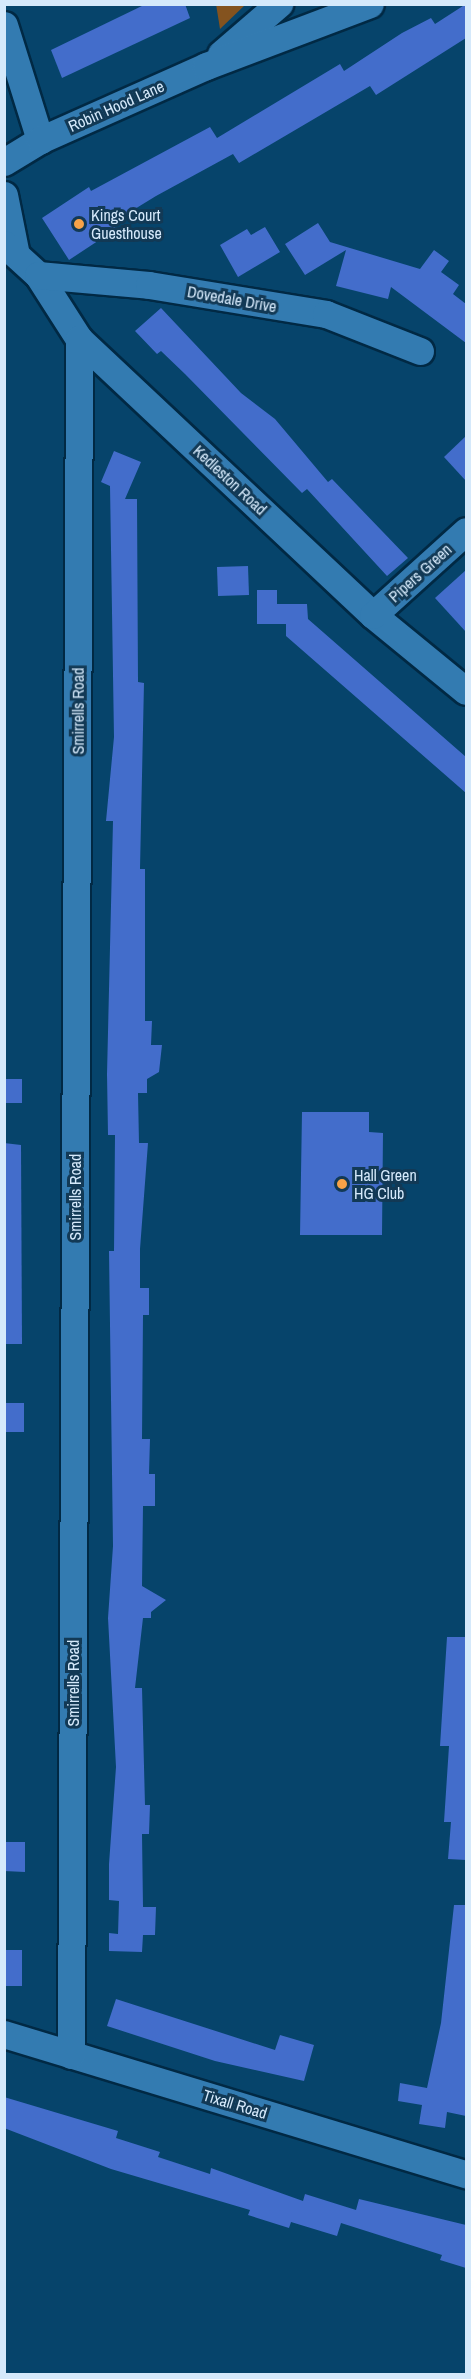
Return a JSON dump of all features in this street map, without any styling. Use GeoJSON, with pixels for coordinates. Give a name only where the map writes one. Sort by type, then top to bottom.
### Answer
{"type":"FeatureCollection","features":[{"type":"Feature","properties":{"kind":"street","name":"Robin Hood Lane"},"geometry":{"type":"LineString","coordinates":[[206,66],[279,4]]}},
{"type":"Feature","properties":{"kind":"street","name":"Robin Hood Lane"},"geometry":{"type":"LineString","coordinates":[[4,162],[24,144],[206,66],[370,4]]}},
{"type":"Feature","properties":{"kind":"street"},"geometry":{"type":"LineString","coordinates":[[4,25],[24,144]]}},
{"type":"Feature","properties":{"kind":"street","name":"Kedleston Road"},"geometry":{"type":"LineString","coordinates":[[4,195],[10,247],[38,275],[79,339],[373,615],[466,691]]}},
{"type":"Feature","properties":{"kind":"street","name":"Dovedale Drive"},"geometry":{"type":"LineString","coordinates":[[38,275],[149,285],[326,314],[420,351]]}},
{"type":"Feature","properties":{"kind":"street","name":"Smirrells Road"},"geometry":{"type":"LineString","coordinates":[[71,2055],[79,339]]}},
{"type":"Feature","properties":{"kind":"street","name":"Pipers Green"},"geometry":{"type":"LineString","coordinates":[[373,615],[466,531]]}},
{"type":"Feature","properties":{"kind":"street","name":"Tixall Road"},"geometry":{"type":"LineString","coordinates":[[4,2034],[466,2174]]}},
{"type":"Feature","properties":{"kind":"shaded area"},"geometry":{"type":"Polygon","coordinates":[[[216,4],[245,4],[245,5],[220,29],[216,4]]]}},
{"type":"Feature","properties":{"kind":"building"},"geometry":{"type":"Polygon","coordinates":[[[146,4],[185,4],[190,18],[62,78],[51,50],[146,4]]]}},
{"type":"Feature","properties":{"kind":"building"},"geometry":{"type":"Polygon","coordinates":[[[466,4],[466,38],[376,95],[370,86],[239,163],[233,154],[156,196],[112,223],[116,229],[69,260],[42,218],[89,187],[91,191],[210,127],[217,138],[340,64],[344,71],[402,33],[431,18],[435,24],[466,4]]]}},
{"type":"Feature","properties":{"kind":"building"},"geometry":{"type":"Polygon","coordinates":[[[318,223],[330,242],[420,269],[434,250],[449,261],[441,272],[459,285],[453,294],[466,304],[466,343],[391,287],[388,299],[336,286],[346,250],[305,275],[285,244],[318,223]]]}},
{"type":"Feature","properties":{"kind":"building"},"geometry":{"type":"Polygon","coordinates":[[[265,227],[280,252],[238,277],[220,245],[247,229],[251,235],[265,227]]]}},
{"type":"Feature","properties":{"kind":"building"},"geometry":{"type":"Polygon","coordinates":[[[161,308],[241,393],[275,419],[328,482],[332,479],[408,558],[387,576],[307,489],[302,493],[185,374],[161,351],[157,354],[135,331],[161,308]]]}},
{"type":"Feature","properties":{"kind":"building"},"geometry":{"type":"Polygon","coordinates":[[[466,436],[466,481],[444,457],[466,436]]]}},
{"type":"Feature","properties":{"kind":"building"},"geometry":{"type":"Polygon","coordinates":[[[114,451],[141,462],[125,499],[137,499],[138,682],[144,683],[140,869],[145,869],[145,1021],[152,1021],[151,1045],[162,1045],[159,1072],[147,1079],[147,1093],[138,1093],[139,1143],[148,1143],[140,1249],[140,1288],[149,1288],[149,1315],[143,1315],[142,1439],[150,1439],[149,1474],[155,1474],[155,1506],[143,1506],[142,1586],[166,1600],[151,1612],[151,1618],[143,1618],[135,1688],[142,1688],[145,1805],[150,1805],[149,1834],[142,1834],[143,1907],[156,1907],[155,1935],[143,1935],[142,1952],[109,1951],[109,1933],[118,1934],[119,1901],[109,1900],[109,1864],[116,1767],[108,1618],[113,1546],[109,1251],[114,1251],[115,1135],[108,1135],[107,1074],[113,821],[106,821],[114,737],[110,486],[101,482],[114,451]]]}},
{"type":"Feature","properties":{"kind":"building"},"geometry":{"type":"Polygon","coordinates":[[[248,566],[249,595],[218,596],[217,567],[248,566]]]}},
{"type":"Feature","properties":{"kind":"building"},"geometry":{"type":"Polygon","coordinates":[[[466,570],[466,632],[435,598],[466,570]]]}},
{"type":"Feature","properties":{"kind":"building"},"geometry":{"type":"Polygon","coordinates":[[[257,590],[277,590],[277,604],[307,604],[308,619],[466,757],[466,793],[286,636],[286,624],[257,624],[257,590]]]}},
{"type":"Feature","properties":{"kind":"building"},"geometry":{"type":"Polygon","coordinates":[[[4,1079],[22,1079],[22,1103],[4,1103],[4,1079]]]}},
{"type":"Feature","properties":{"kind":"building","name":"Hall Green HG Club"},"geometry":{"type":"Polygon","coordinates":[[[302,1112],[369,1112],[369,1132],[383,1133],[382,1235],[300,1235],[302,1112]]]}},
{"type":"Feature","properties":{"kind":"building"},"geometry":{"type":"Polygon","coordinates":[[[4,1143],[21,1145],[22,1344],[4,1344],[4,1143]]]}},
{"type":"Feature","properties":{"kind":"building"},"geometry":{"type":"Polygon","coordinates":[[[4,1403],[24,1403],[24,1432],[4,1432],[4,1403]]]}},
{"type":"Feature","properties":{"kind":"building"},"geometry":{"type":"Polygon","coordinates":[[[447,1637],[466,1637],[466,1860],[448,1859],[451,1822],[444,1822],[449,1746],[440,1746],[447,1637]]]}},
{"type":"Feature","properties":{"kind":"building"},"geometry":{"type":"Polygon","coordinates":[[[4,1842],[25,1842],[25,1872],[4,1871],[4,1842]]]}},
{"type":"Feature","properties":{"kind":"building"},"geometry":{"type":"Polygon","coordinates":[[[454,1905],[466,1905],[466,2116],[447,2112],[445,2128],[419,2124],[422,2105],[398,2101],[400,2083],[427,2088],[441,2023],[454,1905]]]}},
{"type":"Feature","properties":{"kind":"building"},"geometry":{"type":"Polygon","coordinates":[[[4,1950],[22,1950],[22,1986],[4,1986],[4,1950]]]}},
{"type":"Feature","properties":{"kind":"building"},"geometry":{"type":"Polygon","coordinates":[[[116,1999],[275,2050],[280,2035],[314,2045],[304,2081],[215,2061],[107,2026],[116,1999]]]}},
{"type":"Feature","properties":{"kind":"building"},"geometry":{"type":"Polygon","coordinates":[[[4,2097],[118,2131],[116,2138],[160,2152],[158,2157],[210,2174],[211,2168],[303,2201],[305,2194],[356,2210],[359,2199],[466,2225],[466,2268],[440,2260],[442,2255],[341,2223],[337,2236],[291,2222],[289,2228],[248,2215],[250,2210],[111,2169],[4,2128],[4,2097]]]}},
{"type":"Feature","properties":{"kind":"place","name":"Kings Court Guesthouse"},"geometry":{"type":"Point","coordinates":[79,224]}},
{"type":"Feature","properties":{"kind":"place","name":"Hall Green HG Club"},"geometry":{"type":"Point","coordinates":[342,1184]}}]}
